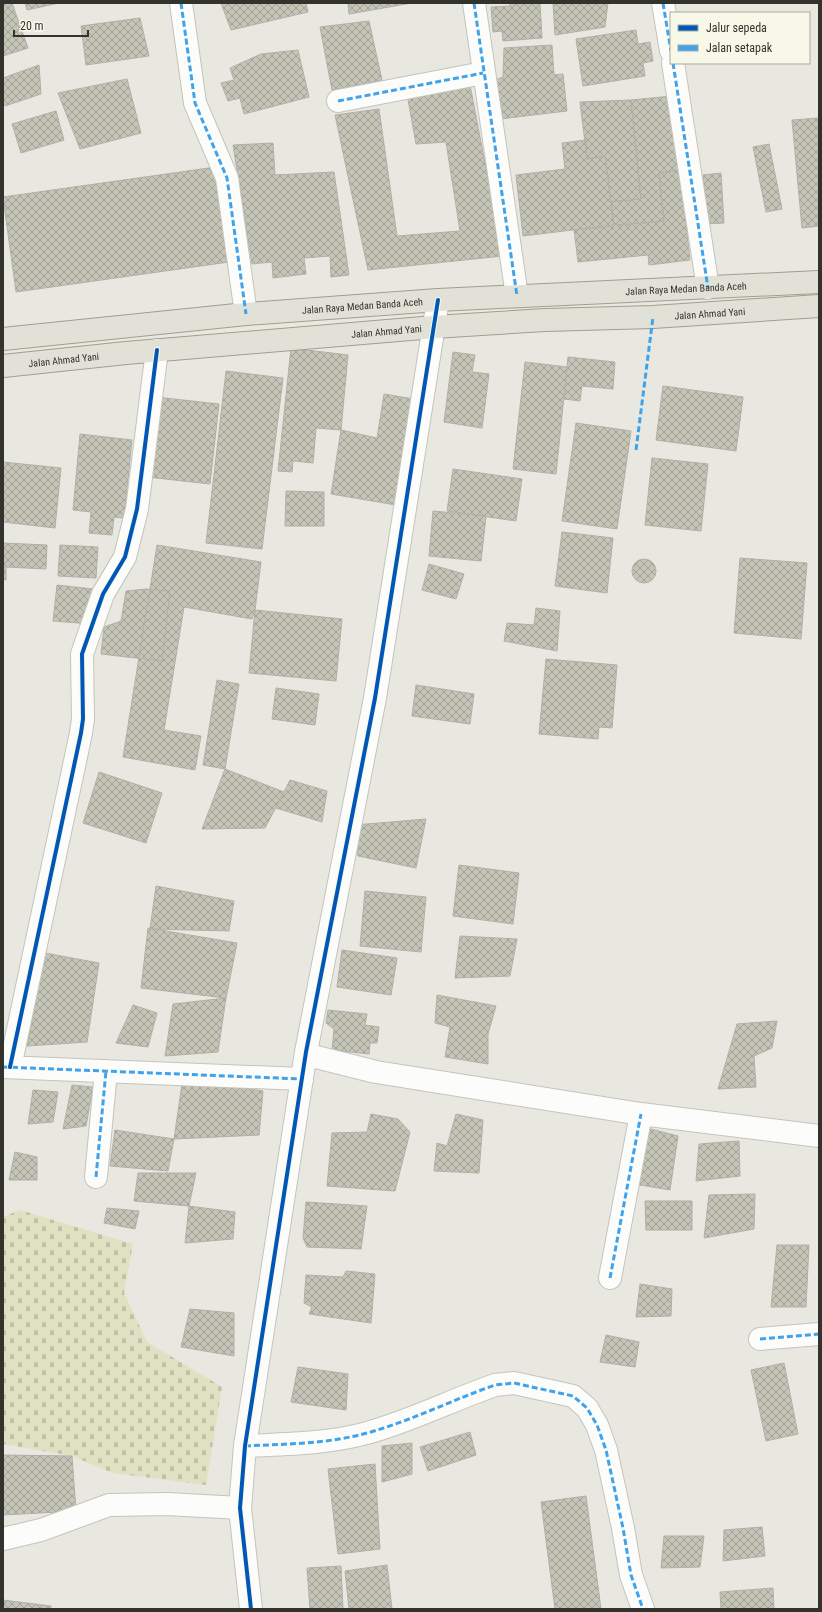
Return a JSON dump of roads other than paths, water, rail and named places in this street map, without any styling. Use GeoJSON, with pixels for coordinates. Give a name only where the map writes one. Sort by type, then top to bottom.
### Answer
{"type":"FeatureCollection","features":[{"type":"Feature","properties":{"kind":"main road","name":"Jalan Raya Medan Banda Aceh"},"geometry":{"type":"LineString","coordinates":[[3,339],[246,314],[438,300],[819,282]]}},
{"type":"Feature","properties":{"kind":"main road","name":"Jalan Ahmad Yani"},"geometry":{"type":"LineString","coordinates":[[3,366],[157,350],[434,327],[544,320],[653,317],[819,306]]}},
{"type":"Feature","properties":{"kind":"street"},"geometry":{"type":"LineString","coordinates":[[181,3],[195,103],[227,178],[246,314]]}},
{"type":"Feature","properties":{"kind":"street"},"geometry":{"type":"LineString","coordinates":[[474,3],[483,73],[517,296]]}},
{"type":"Feature","properties":{"kind":"street"},"geometry":{"type":"LineString","coordinates":[[663,3],[670,45]]}},
{"type":"Feature","properties":{"kind":"street"},"geometry":{"type":"LineString","coordinates":[[673,64],[708,288]]}},
{"type":"Feature","properties":{"kind":"street"},"geometry":{"type":"LineString","coordinates":[[338,101],[483,73]]}},
{"type":"Feature","properties":{"kind":"street"},"geometry":{"type":"LineString","coordinates":[[251,1609],[240,1508],[245,1446],[306,1052],[375,698],[438,300]]}},
{"type":"Feature","properties":{"kind":"street"},"geometry":{"type":"LineString","coordinates":[[157,350],[132,531],[125,557],[103,594],[82,654],[83,714],[80,733],[6,1067],[302,1079]]}},
{"type":"Feature","properties":{"kind":"street"},"geometry":{"type":"LineString","coordinates":[[306,1052],[316,1058],[376,1072],[641,1114],[819,1136]]}},
{"type":"Feature","properties":{"kind":"street"},"geometry":{"type":"LineString","coordinates":[[96,1177],[106,1071]]}},
{"type":"Feature","properties":{"kind":"street"},"geometry":{"type":"LineString","coordinates":[[610,1278],[641,1114]]}},
{"type":"Feature","properties":{"kind":"street"},"geometry":{"type":"LineString","coordinates":[[760,1339],[819,1334]]}},
{"type":"Feature","properties":{"kind":"street"},"geometry":{"type":"LineString","coordinates":[[245,1446],[296,1444],[367,1433],[495,1385],[514,1382],[573,1396],[587,1408],[597,1425],[606,1450],[623,1528],[631,1575],[643,1609]]}},
{"type":"Feature","properties":{"kind":"street"},"geometry":{"type":"LineString","coordinates":[[3,1539],[41,1530],[109,1505],[167,1504],[240,1508]]}}]}
